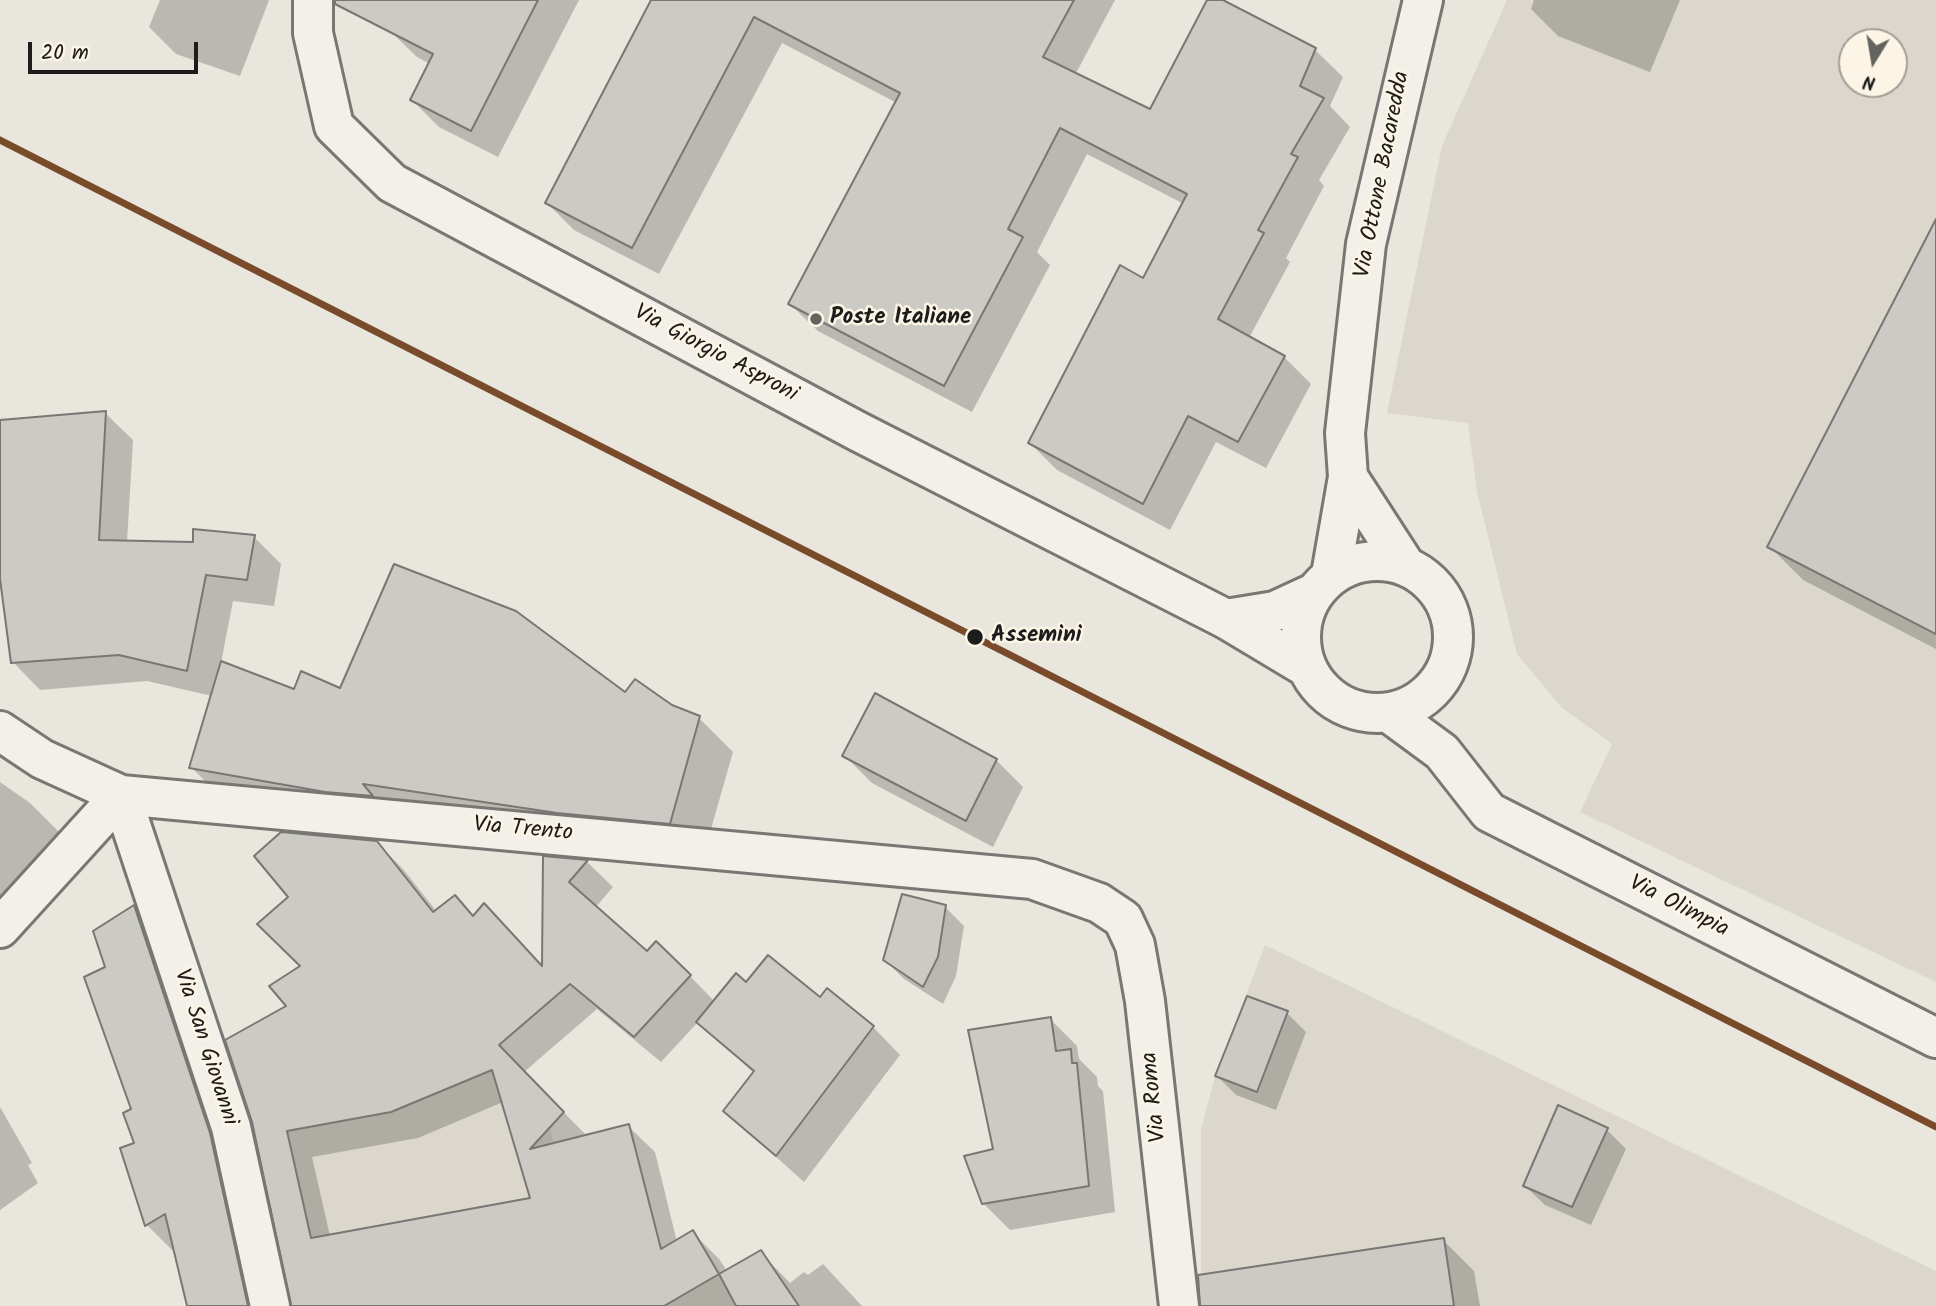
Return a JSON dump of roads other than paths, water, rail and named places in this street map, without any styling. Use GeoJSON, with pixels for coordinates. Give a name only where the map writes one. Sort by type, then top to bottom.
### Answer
{"type":"FeatureCollection","features":[{"type":"Feature","properties":{"kind":"street","name":"Via Giorgio Asproni"},"geometry":{"type":"LineString","coordinates":[[313,0],[313,33],[334,126],[392,183],[847,425],[1226,620],[1306,667]]}},
{"type":"Feature","properties":{"kind":"street","name":"Via Ottone Bacaredda"},"geometry":{"type":"LineString","coordinates":[[1322,584],[1348,477],[1345,433],[1366,244],[1415,3]]}},
{"type":"Feature","properties":{"kind":"street","name":"Via Ottone Bacaredda"},"geometry":{"type":"LineString","coordinates":[[1348,477],[1405,565]]}},
{"type":"Feature","properties":{"kind":"street"},"geometry":{"type":"LineString","coordinates":[[1226,620],[1275,611],[1354,563],[1380,560],[1405,565],[1427,578],[1444,597],[1453,633],[1454,645],[1447,669],[1442,752]]}},
{"type":"Feature","properties":{"kind":"street"},"geometry":{"type":"LineString","coordinates":[[1322,584],[1303,616],[1300,642],[1306,667],[1320,688],[1340,704],[1364,712],[1389,713],[1413,705],[1423,698],[1447,669]]}},
{"type":"Feature","properties":{"kind":"street","name":"Via Olimpia"},"geometry":{"type":"LineString","coordinates":[[1389,713],[1442,752],[1489,812],[1936,1038]]}},
{"type":"Feature","properties":{"kind":"street","name":"Via Trento"},"geometry":{"type":"LineString","coordinates":[[0,731],[42,759],[121,795],[1032,879],[1099,904]]}},
{"type":"Feature","properties":{"kind":"street"},"geometry":{"type":"LineString","coordinates":[[0,928],[121,795]]}},
{"type":"Feature","properties":{"kind":"street","name":"Via San Giovanni"},"geometry":{"type":"LineString","coordinates":[[121,795],[231,1127],[270,1306]]}},
{"type":"Feature","properties":{"kind":"street","name":"Via Roma"},"geometry":{"type":"LineString","coordinates":[[1099,904],[1123,919],[1135,945],[1145,1001],[1179,1306]]}},
{"type":"Feature","properties":{"kind":"place","name":"Poste Italiane"},"geometry":{"type":"Point","coordinates":[816,319]}},
{"type":"Feature","properties":{"kind":"place","name":"Assemini"},"geometry":{"type":"Point","coordinates":[975,637]}}]}
